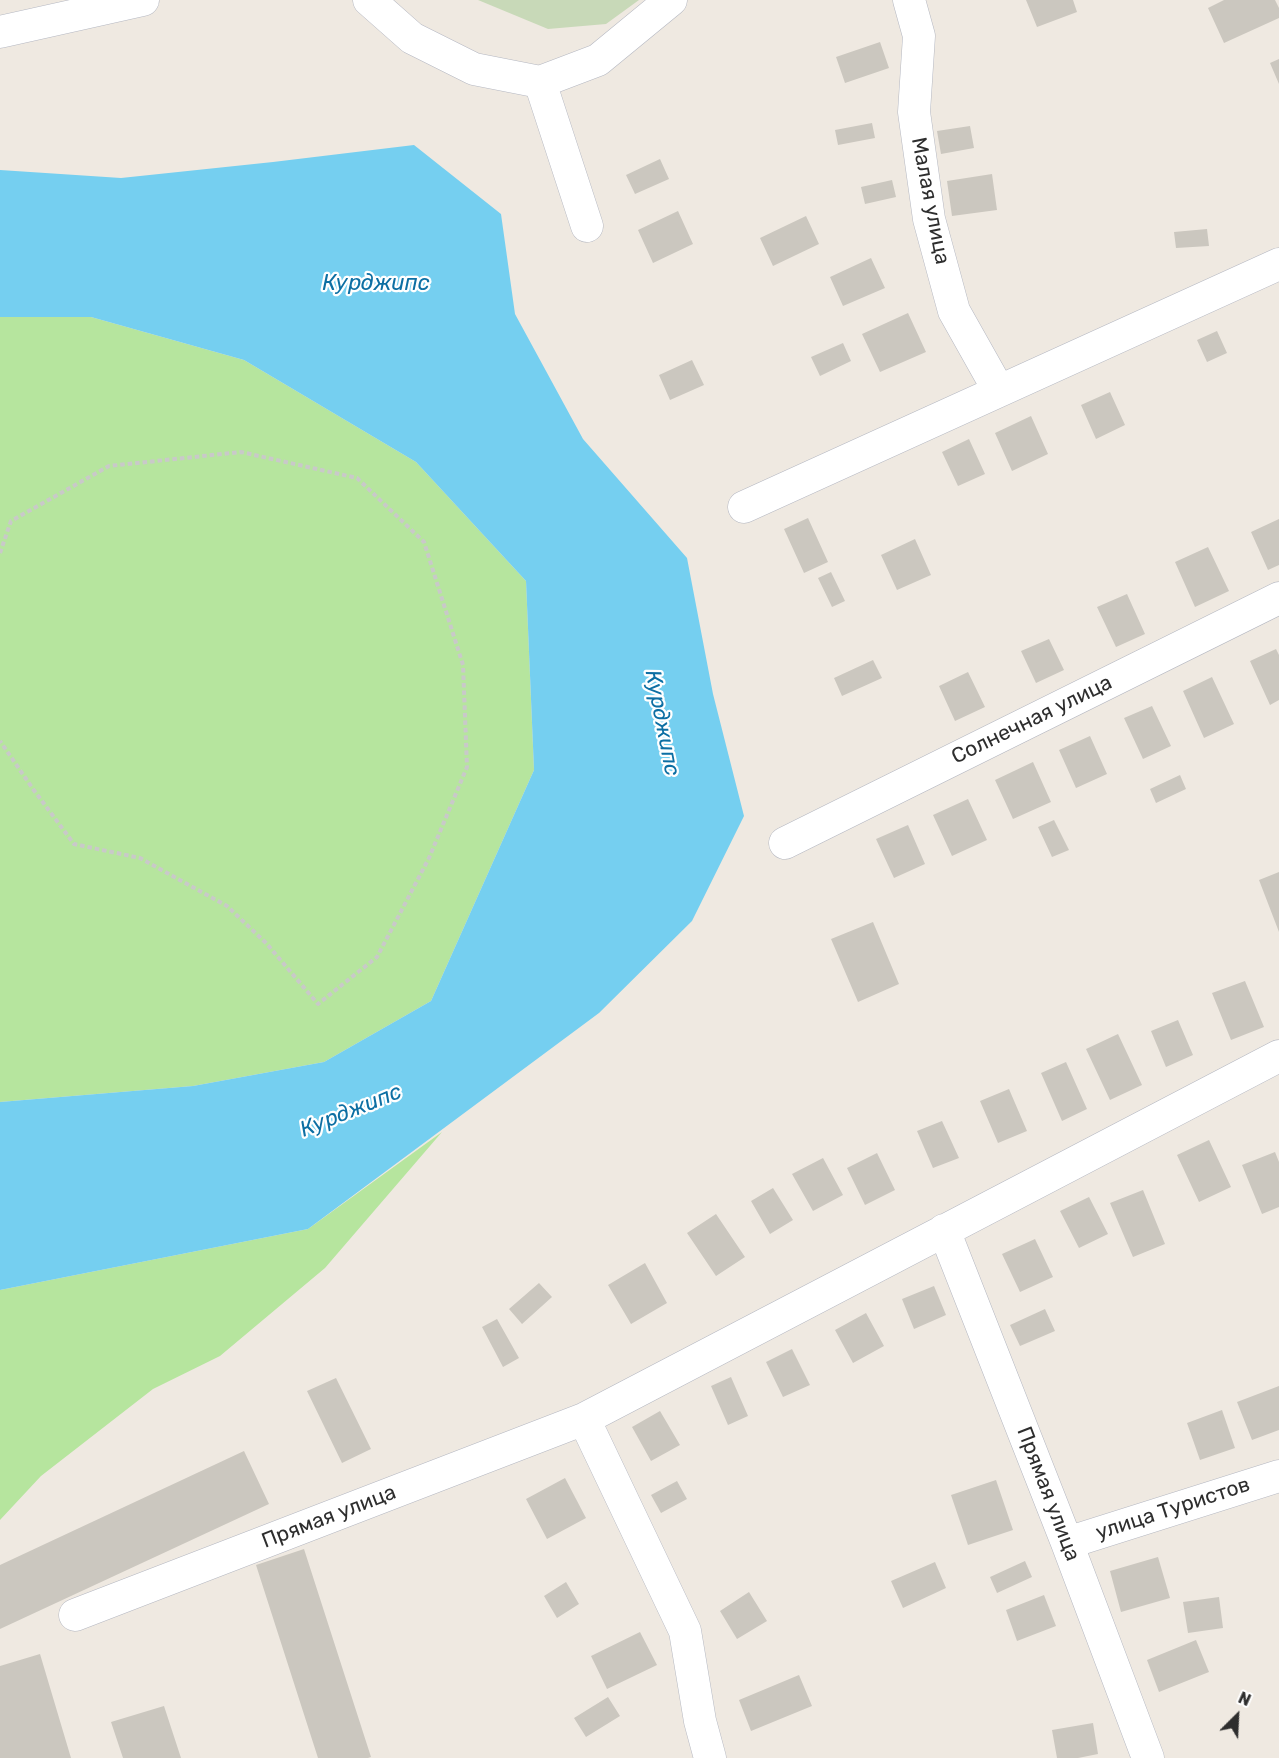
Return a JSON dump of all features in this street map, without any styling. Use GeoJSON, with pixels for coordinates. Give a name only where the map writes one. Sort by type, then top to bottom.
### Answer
{"type":"FeatureCollection","features":[{"type":"Feature","properties":{"kind":"street"},"geometry":{"type":"LineString","coordinates":[[0,32],[143,0]]}},
{"type":"Feature","properties":{"kind":"street"},"geometry":{"type":"LineString","coordinates":[[369,0],[412,38],[474,69],[540,82],[598,60],[671,0]]}},
{"type":"Feature","properties":{"kind":"street","name":"Малая улица"},"geometry":{"type":"LineString","coordinates":[[909,0],[919,36],[914,112],[928,219],[954,311],[999,391]]}},
{"type":"Feature","properties":{"kind":"street"},"geometry":{"type":"LineString","coordinates":[[540,82],[587,225]]}},
{"type":"Feature","properties":{"kind":"street"},"geometry":{"type":"LineString","coordinates":[[744,507],[1279,264]]}},
{"type":"Feature","properties":{"kind":"street","name":"Солнечная улица"},"geometry":{"type":"LineString","coordinates":[[785,843],[1279,598]]}},
{"type":"Feature","properties":{"kind":"street","name":"Прямая улица"},"geometry":{"type":"LineString","coordinates":[[75,1615],[584,1419],[1279,1056]]}},
{"type":"Feature","properties":{"kind":"street","name":"Прямая улица"},"geometry":{"type":"LineString","coordinates":[[944,1230],[1067,1543],[1148,1758]]}},
{"type":"Feature","properties":{"kind":"street"},"geometry":{"type":"LineString","coordinates":[[584,1419],[685,1631],[700,1721],[710,1758]]}},
{"type":"Feature","properties":{"kind":"street","name":"улица Туристов"},"geometry":{"type":"LineString","coordinates":[[1067,1543],[1279,1476]]}},
{"type":"Feature","properties":{"kind":"path"},"geometry":{"type":"LineString","coordinates":[[0,553],[11,521],[109,466],[241,452],[357,478],[424,542],[463,665],[467,767],[429,858],[377,957],[318,1004],[266,943],[227,906],[140,858],[74,844],[0,741]]}},
{"type":"Feature","properties":{"kind":"green space"},"geometry":{"type":"Polygon","coordinates":[[[478,0],[639,0],[606,24],[548,29],[478,0]]]}},
{"type":"Feature","properties":{"kind":"green space"},"geometry":{"type":"Polygon","coordinates":[[[0,317],[91,317],[244,360],[416,462],[526,581],[534,770],[431,1001],[324,1062],[193,1086],[0,1102],[0,317]]]}},
{"type":"Feature","properties":{"kind":"green space"},"geometry":{"type":"Polygon","coordinates":[[[442,1132],[325,1268],[220,1356],[153,1389],[41,1476],[0,1520],[0,1290],[308,1229],[442,1132]]]}},
{"type":"Feature","properties":{"kind":"water","name":"Курджипс"},"geometry":{"type":"Polygon","coordinates":[[[414,145],[501,214],[515,314],[583,439],[687,558],[713,694],[744,816],[692,921],[599,1013],[308,1229],[0,1290],[0,1102],[193,1086],[324,1062],[431,1001],[534,770],[526,581],[416,462],[244,360],[91,317],[0,317],[0,170],[121,178],[414,145]]]}},
{"type":"Feature","properties":{"kind":"building"},"geometry":{"type":"Polygon","coordinates":[[[1026,0],[1073,0],[1077,12],[1037,27],[1026,0]]]}},
{"type":"Feature","properties":{"kind":"building"},"geometry":{"type":"Polygon","coordinates":[[[1224,0],[1275,0],[1279,8],[1279,18],[1224,43],[1208,8],[1224,0]]]}},
{"type":"Feature","properties":{"kind":"building"},"geometry":{"type":"Polygon","coordinates":[[[880,42],[889,68],[845,83],[836,57],[880,42]]]}},
{"type":"Feature","properties":{"kind":"building"},"geometry":{"type":"Polygon","coordinates":[[[1279,59],[1279,84],[1270,63],[1279,59]]]}},
{"type":"Feature","properties":{"kind":"building"},"geometry":{"type":"Polygon","coordinates":[[[872,123],[875,138],[838,145],[835,130],[872,123]]]}},
{"type":"Feature","properties":{"kind":"building"},"geometry":{"type":"Polygon","coordinates":[[[970,126],[974,148],[941,154],[937,131],[970,126]]]}},
{"type":"Feature","properties":{"kind":"building"},"geometry":{"type":"Polygon","coordinates":[[[660,159],[669,179],[635,194],[626,175],[660,159]]]}},
{"type":"Feature","properties":{"kind":"building"},"geometry":{"type":"Polygon","coordinates":[[[992,174],[997,210],[952,216],[947,181],[992,174]]]}},
{"type":"Feature","properties":{"kind":"building"},"geometry":{"type":"Polygon","coordinates":[[[892,180],[896,197],[865,204],[861,187],[892,180]]]}},
{"type":"Feature","properties":{"kind":"building"},"geometry":{"type":"Polygon","coordinates":[[[678,211],[693,244],[653,263],[638,230],[678,211]]]}},
{"type":"Feature","properties":{"kind":"building"},"geometry":{"type":"Polygon","coordinates":[[[806,216],[819,244],[773,266],[760,238],[806,216]]]}},
{"type":"Feature","properties":{"kind":"building"},"geometry":{"type":"Polygon","coordinates":[[[1207,229],[1209,246],[1176,248],[1174,232],[1207,229]]]}},
{"type":"Feature","properties":{"kind":"building"},"geometry":{"type":"Polygon","coordinates":[[[871,258],[885,288],[843,306],[830,277],[871,258]]]}},
{"type":"Feature","properties":{"kind":"building"},"geometry":{"type":"Polygon","coordinates":[[[908,313],[926,352],[880,372],[862,334],[908,313]]]}},
{"type":"Feature","properties":{"kind":"building"},"geometry":{"type":"Polygon","coordinates":[[[1217,331],[1227,353],[1207,362],[1197,340],[1217,331]]]}},
{"type":"Feature","properties":{"kind":"building"},"geometry":{"type":"Polygon","coordinates":[[[843,343],[851,361],[820,376],[811,357],[843,343]]]}},
{"type":"Feature","properties":{"kind":"building"},"geometry":{"type":"Polygon","coordinates":[[[692,360],[704,385],[670,400],[659,375],[692,360]]]}},
{"type":"Feature","properties":{"kind":"building"},"geometry":{"type":"Polygon","coordinates":[[[1110,392],[1125,425],[1096,439],[1081,405],[1110,392]]]}},
{"type":"Feature","properties":{"kind":"building"},"geometry":{"type":"Polygon","coordinates":[[[1031,416],[1048,454],[1012,471],[995,433],[1031,416]]]}},
{"type":"Feature","properties":{"kind":"building"},"geometry":{"type":"Polygon","coordinates":[[[969,439],[985,474],[958,486],[942,452],[969,439]]]}},
{"type":"Feature","properties":{"kind":"building"},"geometry":{"type":"Polygon","coordinates":[[[808,518],[828,562],[804,573],[784,529],[808,518]]]}},
{"type":"Feature","properties":{"kind":"building"},"geometry":{"type":"Polygon","coordinates":[[[1279,519],[1279,565],[1268,570],[1251,532],[1279,519]]]}},
{"type":"Feature","properties":{"kind":"building"},"geometry":{"type":"Polygon","coordinates":[[[915,539],[931,575],[897,590],[881,555],[915,539]]]}},
{"type":"Feature","properties":{"kind":"building"},"geometry":{"type":"Polygon","coordinates":[[[1208,547],[1229,591],[1195,607],[1175,562],[1208,547]]]}},
{"type":"Feature","properties":{"kind":"building"},"geometry":{"type":"Polygon","coordinates":[[[831,572],[845,601],[832,607],[818,578],[831,572]]]}},
{"type":"Feature","properties":{"kind":"building"},"geometry":{"type":"Polygon","coordinates":[[[1127,594],[1145,634],[1116,647],[1097,607],[1127,594]]]}},
{"type":"Feature","properties":{"kind":"building"},"geometry":{"type":"Polygon","coordinates":[[[1049,639],[1064,670],[1036,683],[1021,651],[1049,639]]]}},
{"type":"Feature","properties":{"kind":"building"},"geometry":{"type":"Polygon","coordinates":[[[1276,649],[1279,655],[1279,700],[1270,705],[1250,661],[1276,649]]]}},
{"type":"Feature","properties":{"kind":"building"},"geometry":{"type":"Polygon","coordinates":[[[873,660],[882,678],[842,696],[834,678],[873,660]]]}},
{"type":"Feature","properties":{"kind":"building"},"geometry":{"type":"Polygon","coordinates":[[[968,672],[985,707],[955,721],[939,686],[968,672]]]}},
{"type":"Feature","properties":{"kind":"building"},"geometry":{"type":"Polygon","coordinates":[[[1212,677],[1234,724],[1204,738],[1183,691],[1212,677]]]}},
{"type":"Feature","properties":{"kind":"building"},"geometry":{"type":"Polygon","coordinates":[[[1152,706],[1171,746],[1143,759],[1124,718],[1152,706]]]}},
{"type":"Feature","properties":{"kind":"building"},"geometry":{"type":"Polygon","coordinates":[[[1090,736],[1107,774],[1076,788],[1059,750],[1090,736]]]}},
{"type":"Feature","properties":{"kind":"building"},"geometry":{"type":"Polygon","coordinates":[[[1033,762],[1051,802],[1013,819],[995,780],[1033,762]]]}},
{"type":"Feature","properties":{"kind":"building"},"geometry":{"type":"Polygon","coordinates":[[[1180,775],[1186,789],[1156,803],[1150,789],[1180,775]]]}},
{"type":"Feature","properties":{"kind":"building"},"geometry":{"type":"Polygon","coordinates":[[[968,799],[987,840],[952,856],[933,815],[968,799]]]}},
{"type":"Feature","properties":{"kind":"building"},"geometry":{"type":"Polygon","coordinates":[[[1054,820],[1069,850],[1052,857],[1038,827],[1054,820]]]}},
{"type":"Feature","properties":{"kind":"building"},"geometry":{"type":"Polygon","coordinates":[[[908,825],[925,864],[894,878],[876,839],[908,825]]]}},
{"type":"Feature","properties":{"kind":"building"},"geometry":{"type":"Polygon","coordinates":[[[1279,872],[1279,932],[1259,880],[1279,872]]]}},
{"type":"Feature","properties":{"kind":"building"},"geometry":{"type":"Polygon","coordinates":[[[873,922],[899,984],[858,1002],[831,939],[873,922]]]}},
{"type":"Feature","properties":{"kind":"building"},"geometry":{"type":"Polygon","coordinates":[[[1245,981],[1264,1027],[1231,1040],[1212,993],[1245,981]]]}},
{"type":"Feature","properties":{"kind":"building"},"geometry":{"type":"Polygon","coordinates":[[[1178,1020],[1193,1055],[1166,1067],[1151,1031],[1178,1020]]]}},
{"type":"Feature","properties":{"kind":"building"},"geometry":{"type":"Polygon","coordinates":[[[1118,1034],[1142,1085],[1110,1100],[1086,1049],[1118,1034]]]}},
{"type":"Feature","properties":{"kind":"building"},"geometry":{"type":"Polygon","coordinates":[[[1066,1062],[1087,1109],[1062,1121],[1041,1073],[1066,1062]]]}},
{"type":"Feature","properties":{"kind":"building"},"geometry":{"type":"Polygon","coordinates":[[[1009,1089],[1027,1131],[998,1143],[980,1101],[1009,1089]]]}},
{"type":"Feature","properties":{"kind":"building"},"geometry":{"type":"Polygon","coordinates":[[[942,1121],[959,1158],[933,1168],[917,1131],[942,1121]]]}},
{"type":"Feature","properties":{"kind":"building"},"geometry":{"type":"Polygon","coordinates":[[[1209,1140],[1231,1187],[1199,1202],[1177,1155],[1209,1140]]]}},
{"type":"Feature","properties":{"kind":"building"},"geometry":{"type":"Polygon","coordinates":[[[1275,1152],[1279,1162],[1279,1207],[1262,1214],[1242,1165],[1275,1152]]]}},
{"type":"Feature","properties":{"kind":"building"},"geometry":{"type":"Polygon","coordinates":[[[877,1153],[895,1190],[865,1205],[847,1168],[877,1153]]]}},
{"type":"Feature","properties":{"kind":"building"},"geometry":{"type":"Polygon","coordinates":[[[823,1158],[843,1195],[813,1211],[792,1174],[823,1158]]]}},
{"type":"Feature","properties":{"kind":"building"},"geometry":{"type":"Polygon","coordinates":[[[773,1188],[793,1220],[770,1234],[751,1201],[773,1188]]]}},
{"type":"Feature","properties":{"kind":"building"},"geometry":{"type":"Polygon","coordinates":[[[1143,1190],[1165,1244],[1133,1257],[1110,1203],[1143,1190]]]}},
{"type":"Feature","properties":{"kind":"building"},"geometry":{"type":"Polygon","coordinates":[[[1089,1197],[1108,1234],[1079,1248],[1060,1211],[1089,1197]]]}},
{"type":"Feature","properties":{"kind":"building"},"geometry":{"type":"Polygon","coordinates":[[[716,1214],[745,1257],[716,1276],[687,1233],[716,1214]]]}},
{"type":"Feature","properties":{"kind":"building"},"geometry":{"type":"Polygon","coordinates":[[[1035,1239],[1053,1277],[1020,1292],[1002,1254],[1035,1239]]]}},
{"type":"Feature","properties":{"kind":"building"},"geometry":{"type":"Polygon","coordinates":[[[645,1263],[667,1303],[631,1324],[608,1285],[645,1263]]]}},
{"type":"Feature","properties":{"kind":"building"},"geometry":{"type":"Polygon","coordinates":[[[539,1283],[552,1297],[522,1324],[509,1309],[539,1283]]]}},
{"type":"Feature","properties":{"kind":"building"},"geometry":{"type":"Polygon","coordinates":[[[934,1286],[946,1315],[914,1329],[902,1299],[934,1286]]]}},
{"type":"Feature","properties":{"kind":"building"},"geometry":{"type":"Polygon","coordinates":[[[1045,1309],[1055,1331],[1020,1346],[1010,1325],[1045,1309]]]}},
{"type":"Feature","properties":{"kind":"building"},"geometry":{"type":"Polygon","coordinates":[[[866,1313],[884,1346],[853,1363],[835,1330],[866,1313]]]}},
{"type":"Feature","properties":{"kind":"building"},"geometry":{"type":"Polygon","coordinates":[[[497,1319],[519,1358],[503,1367],[482,1327],[497,1319]]]}},
{"type":"Feature","properties":{"kind":"building"},"geometry":{"type":"Polygon","coordinates":[[[792,1349],[810,1385],[783,1397],[766,1362],[792,1349]]]}},
{"type":"Feature","properties":{"kind":"building"},"geometry":{"type":"Polygon","coordinates":[[[731,1377],[748,1416],[728,1425],[711,1386],[731,1377]]]}},
{"type":"Feature","properties":{"kind":"building"},"geometry":{"type":"Polygon","coordinates":[[[336,1378],[371,1449],[342,1463],[307,1391],[336,1378]]]}},
{"type":"Feature","properties":{"kind":"building"},"geometry":{"type":"Polygon","coordinates":[[[1279,1386],[1279,1430],[1252,1440],[1237,1402],[1279,1386]]]}},
{"type":"Feature","properties":{"kind":"building"},"geometry":{"type":"Polygon","coordinates":[[[1222,1410],[1235,1448],[1200,1460],[1187,1423],[1222,1410]]]}},
{"type":"Feature","properties":{"kind":"building"},"geometry":{"type":"Polygon","coordinates":[[[660,1411],[680,1445],[651,1461],[632,1427],[660,1411]]]}},
{"type":"Feature","properties":{"kind":"building"},"geometry":{"type":"Polygon","coordinates":[[[244,1451],[269,1504],[0,1629],[0,1565],[244,1451]]]}},
{"type":"Feature","properties":{"kind":"building"},"geometry":{"type":"Polygon","coordinates":[[[565,1478],[586,1518],[547,1539],[526,1499],[565,1478]]]}},
{"type":"Feature","properties":{"kind":"building"},"geometry":{"type":"Polygon","coordinates":[[[996,1480],[1013,1530],[968,1545],[951,1495],[996,1480]]]}},
{"type":"Feature","properties":{"kind":"building"},"geometry":{"type":"Polygon","coordinates":[[[677,1481],[687,1499],[661,1513],[651,1495],[677,1481]]]}},
{"type":"Feature","properties":{"kind":"building"},"geometry":{"type":"Polygon","coordinates":[[[304,1549],[371,1757],[368,1758],[318,1758],[256,1565],[304,1549]]]}},
{"type":"Feature","properties":{"kind":"building"},"geometry":{"type":"Polygon","coordinates":[[[1158,1557],[1170,1598],[1121,1612],[1110,1571],[1158,1557]]]}},
{"type":"Feature","properties":{"kind":"building"},"geometry":{"type":"Polygon","coordinates":[[[1025,1561],[1032,1577],[997,1593],[990,1577],[1025,1561]]]}},
{"type":"Feature","properties":{"kind":"building"},"geometry":{"type":"Polygon","coordinates":[[[935,1562],[946,1588],[903,1608],[891,1581],[935,1562]]]}},
{"type":"Feature","properties":{"kind":"building"},"geometry":{"type":"Polygon","coordinates":[[[566,1582],[579,1604],[557,1618],[544,1596],[566,1582]]]}},
{"type":"Feature","properties":{"kind":"building"},"geometry":{"type":"Polygon","coordinates":[[[749,1592],[767,1621],[737,1639],[720,1611],[749,1592]]]}},
{"type":"Feature","properties":{"kind":"building"},"geometry":{"type":"Polygon","coordinates":[[[1044,1595],[1056,1626],[1017,1641],[1006,1610],[1044,1595]]]}},
{"type":"Feature","properties":{"kind":"building"},"geometry":{"type":"Polygon","coordinates":[[[1219,1597],[1223,1628],[1188,1633],[1183,1602],[1219,1597]]]}},
{"type":"Feature","properties":{"kind":"building"},"geometry":{"type":"Polygon","coordinates":[[[640,1632],[657,1665],[607,1689],[591,1656],[640,1632]]]}},
{"type":"Feature","properties":{"kind":"building"},"geometry":{"type":"Polygon","coordinates":[[[1196,1640],[1209,1672],[1159,1692],[1147,1660],[1196,1640]]]}},
{"type":"Feature","properties":{"kind":"building"},"geometry":{"type":"Polygon","coordinates":[[[40,1654],[71,1758],[0,1758],[0,1666],[40,1654]]]}},
{"type":"Feature","properties":{"kind":"building"},"geometry":{"type":"Polygon","coordinates":[[[799,1675],[812,1706],[751,1731],[739,1700],[799,1675]]]}},
{"type":"Feature","properties":{"kind":"building"},"geometry":{"type":"Polygon","coordinates":[[[608,1697],[620,1716],[586,1737],[574,1718],[608,1697]]]}},
{"type":"Feature","properties":{"kind":"building"},"geometry":{"type":"Polygon","coordinates":[[[164,1706],[181,1758],[123,1758],[111,1722],[164,1706]]]}},
{"type":"Feature","properties":{"kind":"building"},"geometry":{"type":"Polygon","coordinates":[[[1093,1723],[1098,1754],[1078,1758],[1057,1758],[1052,1730],[1093,1723]]]}}]}
